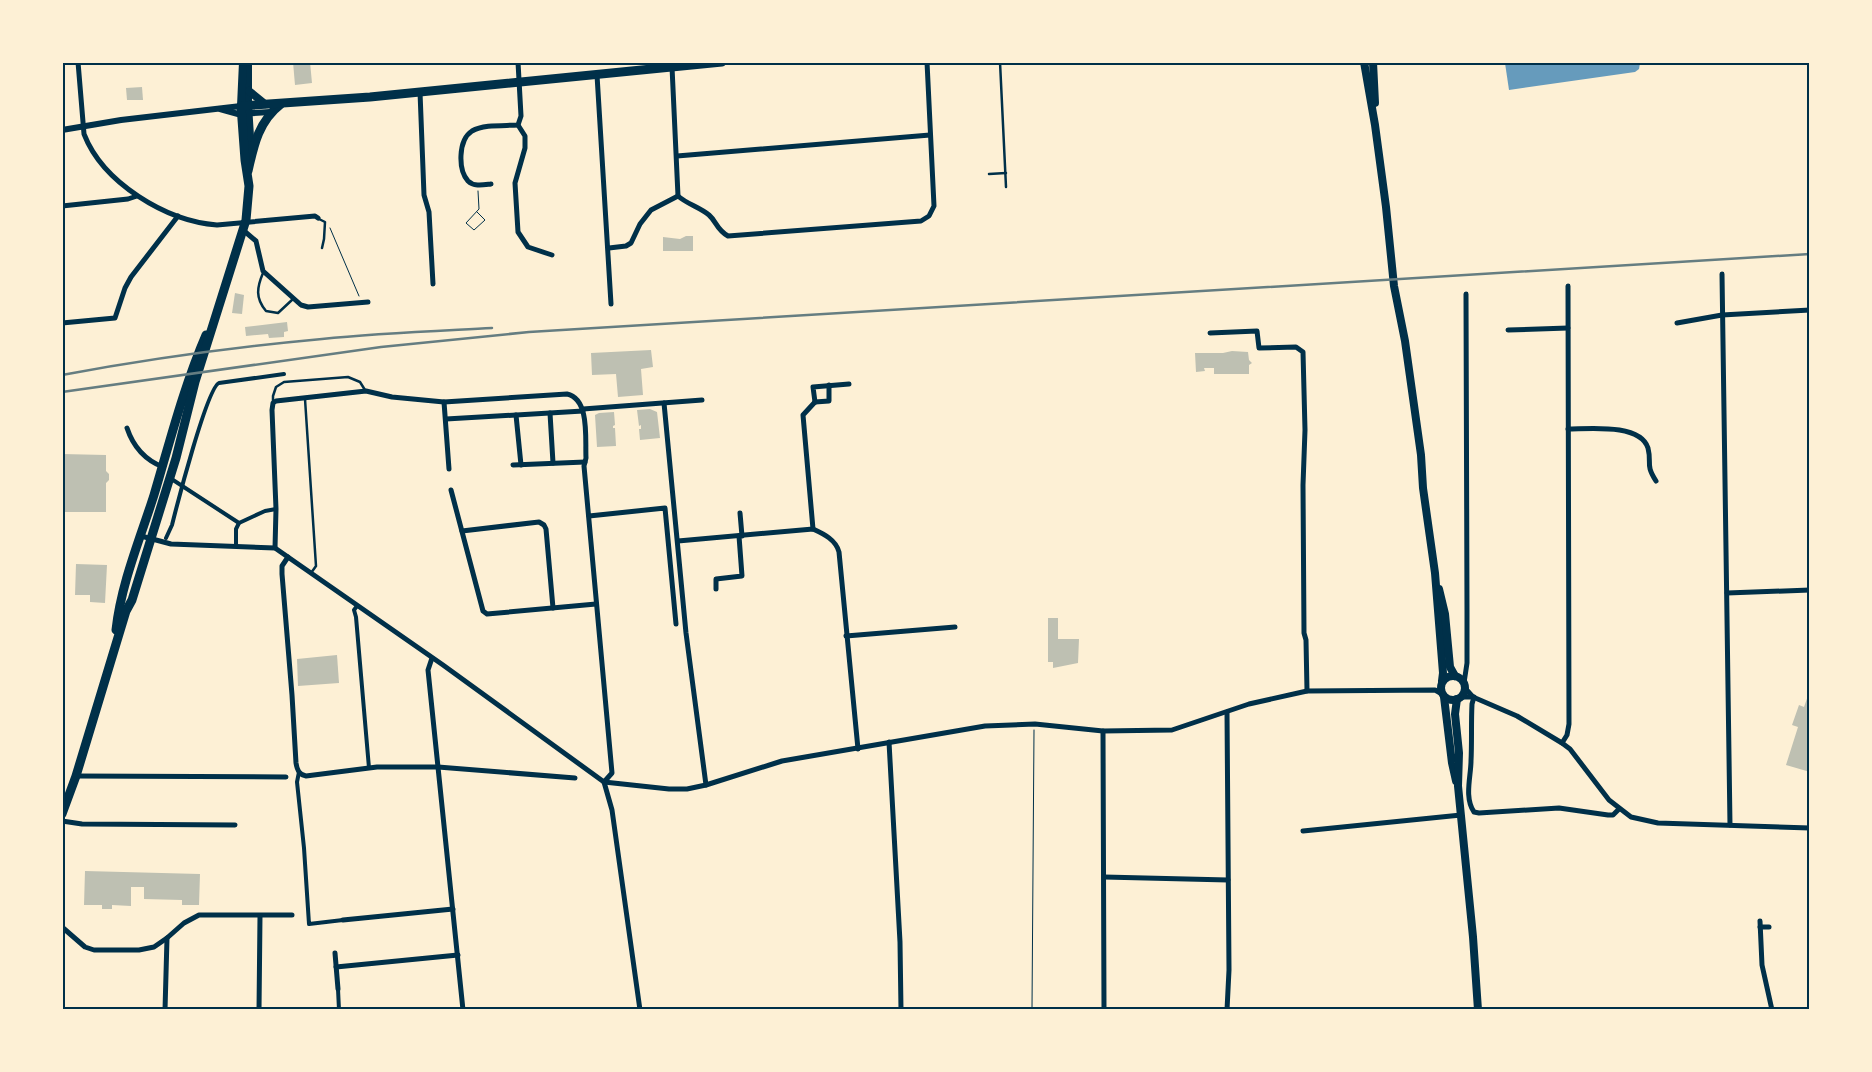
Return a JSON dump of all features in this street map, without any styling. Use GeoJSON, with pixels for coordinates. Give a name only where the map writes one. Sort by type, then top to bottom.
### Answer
{"type":"FeatureCollection","features":[{"type":"Feature","properties":{"kind":"main road"},"geometry":{"type":"LineString","coordinates":[[62,800],[115,633],[121,602],[162,467],[244,226],[250,186],[245,160],[243,62]]}},
{"type":"Feature","properties":{"kind":"main road"},"geometry":{"type":"LineString","coordinates":[[248,62],[249,91],[245,110],[251,157]]}},
{"type":"Feature","properties":{"kind":"main road"},"geometry":{"type":"LineString","coordinates":[[245,110],[268,108],[281,104],[722,62]]}},
{"type":"Feature","properties":{"kind":"main road"},"geometry":{"type":"LineString","coordinates":[[1364,62],[1386,206],[1394,286],[1406,349],[1435,573],[1443,673],[1439,685],[1443,695],[1452,763],[1458,786]]}},
{"type":"Feature","properties":{"kind":"main road"},"geometry":{"type":"LineString","coordinates":[[1373,62],[1375,126]]}},
{"type":"Feature","properties":{"kind":"main road"},"geometry":{"type":"LineString","coordinates":[[249,91],[268,108]]}},
{"type":"Feature","properties":{"kind":"main road"},"geometry":{"type":"LineString","coordinates":[[248,173],[251,157],[268,108]]}},
{"type":"Feature","properties":{"kind":"main road"},"geometry":{"type":"LineString","coordinates":[[62,814],[76,776],[126,611],[132,600],[172,474],[194,375]]}},
{"type":"Feature","properties":{"kind":"main road"},"geometry":{"type":"LineString","coordinates":[[1435,573],[1445,614],[1450,667],[1455,676]]}},
{"type":"Feature","properties":{"kind":"main road"},"geometry":{"type":"LineString","coordinates":[[1439,685],[1449,676],[1461,679],[1464,685],[1464,692],[1458,698],[1450,700],[1443,695]]}},
{"type":"Feature","properties":{"kind":"main road"},"geometry":{"type":"LineString","coordinates":[[1458,698],[1455,714],[1459,753],[1458,786],[1478,1010]]}},
{"type":"Feature","properties":{"kind":"street"},"geometry":{"type":"LineString","coordinates":[[78,62],[83,126],[88,144],[116,180],[137,196],[178,216],[203,224],[244,226],[315,216],[318,218]]}},
{"type":"Feature","properties":{"kind":"street"},"geometry":{"type":"LineString","coordinates":[[518,62],[521,116],[518,125]]}},
{"type":"Feature","properties":{"kind":"street"},"geometry":{"type":"LineString","coordinates":[[678,196],[712,217],[719,230],[728,236],[921,221],[929,216],[934,206],[927,62]]}},
{"type":"Feature","properties":{"kind":"street"},"geometry":{"type":"LineString","coordinates":[[672,67],[678,196]]}},
{"type":"Feature","properties":{"kind":"street"},"geometry":{"type":"LineString","coordinates":[[597,75],[611,304]]}},
{"type":"Feature","properties":{"kind":"street"},"geometry":{"type":"LineString","coordinates":[[420,92],[424,195],[429,212],[433,284]]}},
{"type":"Feature","properties":{"kind":"street"},"geometry":{"type":"LineString","coordinates":[[62,130],[219,109],[245,110]]}},
{"type":"Feature","properties":{"kind":"street"},"geometry":{"type":"LineString","coordinates":[[491,184],[478,185],[468,181],[462,168],[464,139],[472,132],[481,128],[518,125]]}},
{"type":"Feature","properties":{"kind":"street"},"geometry":{"type":"LineString","coordinates":[[518,125],[525,136],[525,148],[515,184],[518,232],[528,247],[552,256]]}},
{"type":"Feature","properties":{"kind":"street"},"geometry":{"type":"LineString","coordinates":[[677,156],[930,135]]}},
{"type":"Feature","properties":{"kind":"street"},"geometry":{"type":"LineString","coordinates":[[62,206],[128,199],[137,196]]}},
{"type":"Feature","properties":{"kind":"street"},"geometry":{"type":"LineString","coordinates":[[609,248],[626,246],[631,243],[640,224],[651,210],[678,196]]}},
{"type":"Feature","properties":{"kind":"street"},"geometry":{"type":"LineString","coordinates":[[62,323],[115,318],[125,288],[131,277],[178,216]]}},
{"type":"Feature","properties":{"kind":"street"},"geometry":{"type":"LineString","coordinates":[[244,226],[256,240],[263,271],[301,305],[308,307],[365,302]]}},
{"type":"Feature","properties":{"kind":"street"},"geometry":{"type":"LineString","coordinates":[[1722,274],[1730,825]]}},
{"type":"Feature","properties":{"kind":"street"},"geometry":{"type":"LineString","coordinates":[[1562,742],[1569,724],[1568,286]]}},
{"type":"Feature","properties":{"kind":"street"},"geometry":{"type":"LineString","coordinates":[[1466,294],[1467,663],[1464,685],[1474,697],[1517,716],[1562,742],[1570,749],[1609,800],[1631,817],[1658,824],[1810,828]]}},
{"type":"Feature","properties":{"kind":"street"},"geometry":{"type":"LineString","coordinates":[[1677,323],[1722,315],[1810,310]]}},
{"type":"Feature","properties":{"kind":"street"},"geometry":{"type":"LineString","coordinates":[[1508,330],[1568,328]]}},
{"type":"Feature","properties":{"kind":"street"},"geometry":{"type":"LineString","coordinates":[[1210,333],[1257,331],[1259,348],[1296,347],[1303,352],[1306,430],[1304,633],[1306,640],[1307,691]]}},
{"type":"Feature","properties":{"kind":"street"},"geometry":{"type":"LineString","coordinates":[[166,538],[172,525],[202,417],[214,386],[219,383],[284,374]]}},
{"type":"Feature","properties":{"kind":"street"},"geometry":{"type":"LineString","coordinates":[[815,402],[813,387],[849,384]]}},
{"type":"Feature","properties":{"kind":"street"},"geometry":{"type":"LineString","coordinates":[[812,529],[803,415],[815,402],[830,401],[828,385]]}},
{"type":"Feature","properties":{"kind":"street"},"geometry":{"type":"LineString","coordinates":[[275,548],[276,509],[273,403],[280,400],[366,391],[444,402],[567,394],[578,399],[583,410],[596,604],[612,774],[604,782]]}},
{"type":"Feature","properties":{"kind":"street"},"geometry":{"type":"LineString","coordinates":[[446,419],[550,413],[702,400]]}},
{"type":"Feature","properties":{"kind":"street"},"geometry":{"type":"LineString","coordinates":[[444,402],[449,469]]}},
{"type":"Feature","properties":{"kind":"street"},"geometry":{"type":"LineString","coordinates":[[664,403],[686,633],[706,786]]}},
{"type":"Feature","properties":{"kind":"street"},"geometry":{"type":"LineString","coordinates":[[550,413],[553,463]]}},
{"type":"Feature","properties":{"kind":"street"},"geometry":{"type":"LineString","coordinates":[[516,415],[520,465]]}},
{"type":"Feature","properties":{"kind":"street"},"geometry":{"type":"LineString","coordinates":[[127,428],[134,446],[142,454],[238,523]]}},
{"type":"Feature","properties":{"kind":"street"},"geometry":{"type":"LineString","coordinates":[[1568,429],[1631,432],[1645,443],[1648,448],[1649,470],[1656,481]]}},
{"type":"Feature","properties":{"kind":"street"},"geometry":{"type":"LineString","coordinates":[[513,465],[585,462]]}},
{"type":"Feature","properties":{"kind":"street"},"geometry":{"type":"LineString","coordinates":[[451,490],[484,611],[487,614],[596,604]]}},
{"type":"Feature","properties":{"kind":"street"},"geometry":{"type":"LineString","coordinates":[[589,516],[666,508],[676,624]]}},
{"type":"Feature","properties":{"kind":"street"},"geometry":{"type":"LineString","coordinates":[[236,546],[238,523],[265,511],[276,509]]}},
{"type":"Feature","properties":{"kind":"street"},"geometry":{"type":"LineString","coordinates":[[716,589],[716,579],[742,576],[740,513]]}},
{"type":"Feature","properties":{"kind":"street"},"geometry":{"type":"LineString","coordinates":[[462,531],[539,522],[544,525],[546,529],[553,608]]}},
{"type":"Feature","properties":{"kind":"street"},"geometry":{"type":"LineString","coordinates":[[678,541],[812,529],[830,539],[838,548],[858,748]]}},
{"type":"Feature","properties":{"kind":"street"},"geometry":{"type":"LineString","coordinates":[[141,536],[171,544],[275,548],[604,782],[669,789],[687,789],[706,786],[782,761],[985,726],[1034,724],[1103,731],[1172,730],[1271,698],[1307,691],[1439,685]]}},
{"type":"Feature","properties":{"kind":"street"},"geometry":{"type":"LineString","coordinates":[[288,557],[282,566],[282,574],[309,924],[454,909]]}},
{"type":"Feature","properties":{"kind":"street"},"geometry":{"type":"LineString","coordinates":[[1727,593],[1810,590]]}},
{"type":"Feature","properties":{"kind":"street"},"geometry":{"type":"LineString","coordinates":[[357,606],[354,610],[369,768]]}},
{"type":"Feature","properties":{"kind":"street"},"geometry":{"type":"LineString","coordinates":[[846,636],[955,627]]}},
{"type":"Feature","properties":{"kind":"street"},"geometry":{"type":"LineString","coordinates":[[432,658],[428,670],[463,1010]]}},
{"type":"Feature","properties":{"kind":"street"},"geometry":{"type":"LineString","coordinates":[[1455,676],[1463,670],[1467,663]]}},
{"type":"Feature","properties":{"kind":"street"},"geometry":{"type":"LineString","coordinates":[[1458,698],[1474,697]]}},
{"type":"Feature","properties":{"kind":"street"},"geometry":{"type":"LineString","coordinates":[[1474,697],[1472,704],[1471,763],[1468,784],[1474,812],[1559,808],[1613,815],[1620,809]]}},
{"type":"Feature","properties":{"kind":"street"},"geometry":{"type":"LineString","coordinates":[[1227,712],[1227,1010]]}},
{"type":"Feature","properties":{"kind":"street"},"geometry":{"type":"LineString","coordinates":[[1103,731],[1104,1010]]}},
{"type":"Feature","properties":{"kind":"street"},"geometry":{"type":"LineString","coordinates":[[889,742],[900,942],[901,1010]]}},
{"type":"Feature","properties":{"kind":"street"},"geometry":{"type":"LineString","coordinates":[[298,772],[306,776],[369,768],[438,767],[575,778]]}},
{"type":"Feature","properties":{"kind":"street"},"geometry":{"type":"LineString","coordinates":[[76,776],[286,777]]}},
{"type":"Feature","properties":{"kind":"street"},"geometry":{"type":"LineString","coordinates":[[604,782],[614,820],[640,1010]]}},
{"type":"Feature","properties":{"kind":"street"},"geometry":{"type":"LineString","coordinates":[[1303,831],[1461,814]]}},
{"type":"Feature","properties":{"kind":"street"},"geometry":{"type":"LineString","coordinates":[[62,821],[82,824],[235,825]]}},
{"type":"Feature","properties":{"kind":"street"},"geometry":{"type":"LineString","coordinates":[[1104,877],[1228,880]]}},
{"type":"Feature","properties":{"kind":"street"},"geometry":{"type":"LineString","coordinates":[[62,928],[85,947],[94,950],[138,950],[154,947],[199,915],[292,915]]}},
{"type":"Feature","properties":{"kind":"street"},"geometry":{"type":"LineString","coordinates":[[259,1010],[260,916]]}},
{"type":"Feature","properties":{"kind":"street"},"geometry":{"type":"LineString","coordinates":[[1769,927],[1760,924],[1762,965],[1772,1010]]}},
{"type":"Feature","properties":{"kind":"street"},"geometry":{"type":"LineString","coordinates":[[164,1010],[167,938]]}},
{"type":"Feature","properties":{"kind":"street"},"geometry":{"type":"LineString","coordinates":[[335,953],[339,1010]]}},
{"type":"Feature","properties":{"kind":"street"},"geometry":{"type":"LineString","coordinates":[[336,967],[458,955]]}},
{"type":"Feature","properties":{"kind":"lane"},"geometry":{"type":"LineString","coordinates":[[1000,62],[1006,187]]}},
{"type":"Feature","properties":{"kind":"lane"},"geometry":{"type":"LineString","coordinates":[[989,174],[1006,173]]}},
{"type":"Feature","properties":{"kind":"lane"},"geometry":{"type":"LineString","coordinates":[[318,218],[325,222],[322,248]]}},
{"type":"Feature","properties":{"kind":"lane"},"geometry":{"type":"LineString","coordinates":[[263,271],[257,292],[260,302],[266,311],[278,313],[293,298]]}},
{"type":"Feature","properties":{"kind":"lane"},"geometry":{"type":"LineString","coordinates":[[273,403],[276,386],[284,382],[348,377],[360,382],[366,391]]}},
{"type":"Feature","properties":{"kind":"lane"},"geometry":{"type":"LineString","coordinates":[[305,397],[316,566],[311,573]]}},
{"type":"Feature","properties":{"kind":"path"},"geometry":{"type":"LineString","coordinates":[[477,212],[484,220],[474,230],[466,223],[479,209],[478,185]]}},
{"type":"Feature","properties":{"kind":"path"},"geometry":{"type":"LineString","coordinates":[[325,222],[329,225],[365,302]]}},
{"type":"Feature","properties":{"kind":"path"},"geometry":{"type":"LineString","coordinates":[[1032,1010],[1034,724]]}},
{"type":"Feature","properties":{"kind":"water"},"geometry":{"type":"Polygon","coordinates":[[[1505,63],[1640,63],[1639,69],[1635,72],[1509,90],[1505,63]]]}},
{"type":"Feature","properties":{"kind":"building"},"geometry":{"type":"Polygon","coordinates":[[[293,62],[310,62],[312,83],[295,85],[293,62]]]}},
{"type":"Feature","properties":{"kind":"building"},"geometry":{"type":"Polygon","coordinates":[[[142,87],[143,100],[127,100],[126,88],[142,87]]]}},
{"type":"Feature","properties":{"kind":"building"},"geometry":{"type":"Polygon","coordinates":[[[686,236],[693,236],[693,251],[663,251],[663,237],[680,239],[686,236]]]}},
{"type":"Feature","properties":{"kind":"building"},"geometry":{"type":"Polygon","coordinates":[[[235,293],[244,295],[242,314],[232,313],[235,293]]]}},
{"type":"Feature","properties":{"kind":"building"},"geometry":{"type":"Polygon","coordinates":[[[287,322],[288,331],[284,332],[284,337],[269,338],[268,334],[246,336],[245,327],[287,322]]]}},
{"type":"Feature","properties":{"kind":"building"},"geometry":{"type":"Polygon","coordinates":[[[651,350],[653,367],[641,369],[643,395],[618,397],[616,374],[592,375],[591,353],[651,350]]]}},
{"type":"Feature","properties":{"kind":"building"},"geometry":{"type":"Polygon","coordinates":[[[1232,351],[1248,352],[1249,360],[1252,363],[1249,365],[1249,374],[1214,374],[1214,368],[1204,368],[1205,371],[1196,372],[1195,353],[1223,353],[1232,351]]]}},
{"type":"Feature","properties":{"kind":"building"},"geometry":{"type":"Polygon","coordinates":[[[650,409],[657,412],[660,438],[640,440],[639,429],[641,429],[641,425],[639,426],[637,410],[650,409]]]}},
{"type":"Feature","properties":{"kind":"building"},"geometry":{"type":"Polygon","coordinates":[[[614,412],[615,425],[613,428],[615,428],[616,446],[597,447],[595,415],[614,412]]]}},
{"type":"Feature","properties":{"kind":"building"},"geometry":{"type":"Polygon","coordinates":[[[62,454],[106,455],[106,471],[109,474],[109,480],[106,483],[106,512],[62,512],[62,454]]]}},
{"type":"Feature","properties":{"kind":"building"},"geometry":{"type":"Polygon","coordinates":[[[76,564],[107,565],[105,603],[90,602],[90,595],[75,595],[76,564]]]}},
{"type":"Feature","properties":{"kind":"building"},"geometry":{"type":"Polygon","coordinates":[[[1048,618],[1058,618],[1058,639],[1079,639],[1078,663],[1053,668],[1053,662],[1048,662],[1048,618]]]}},
{"type":"Feature","properties":{"kind":"building"},"geometry":{"type":"Polygon","coordinates":[[[337,655],[339,683],[298,686],[297,659],[337,655]]]}},
{"type":"Feature","properties":{"kind":"building"},"geometry":{"type":"Polygon","coordinates":[[[1810,690],[1810,772],[1786,765],[1798,727],[1792,725],[1799,705],[1804,707],[1810,690]]]}},
{"type":"Feature","properties":{"kind":"building"},"geometry":{"type":"Polygon","coordinates":[[[85,871],[200,874],[199,905],[182,905],[182,900],[144,899],[144,887],[131,887],[131,906],[112,905],[112,909],[102,909],[102,905],[84,905],[85,871]]]}},
{"type":"Feature","properties":{"kind":"railway"},"geometry":{"type":"LineString","coordinates":[[62,392],[381,347],[529,332],[1810,254]]}},
{"type":"Feature","properties":{"kind":"railway"},"geometry":{"type":"LineString","coordinates":[[62,375],[192,354],[257,346],[364,335],[492,328]]}}]}
